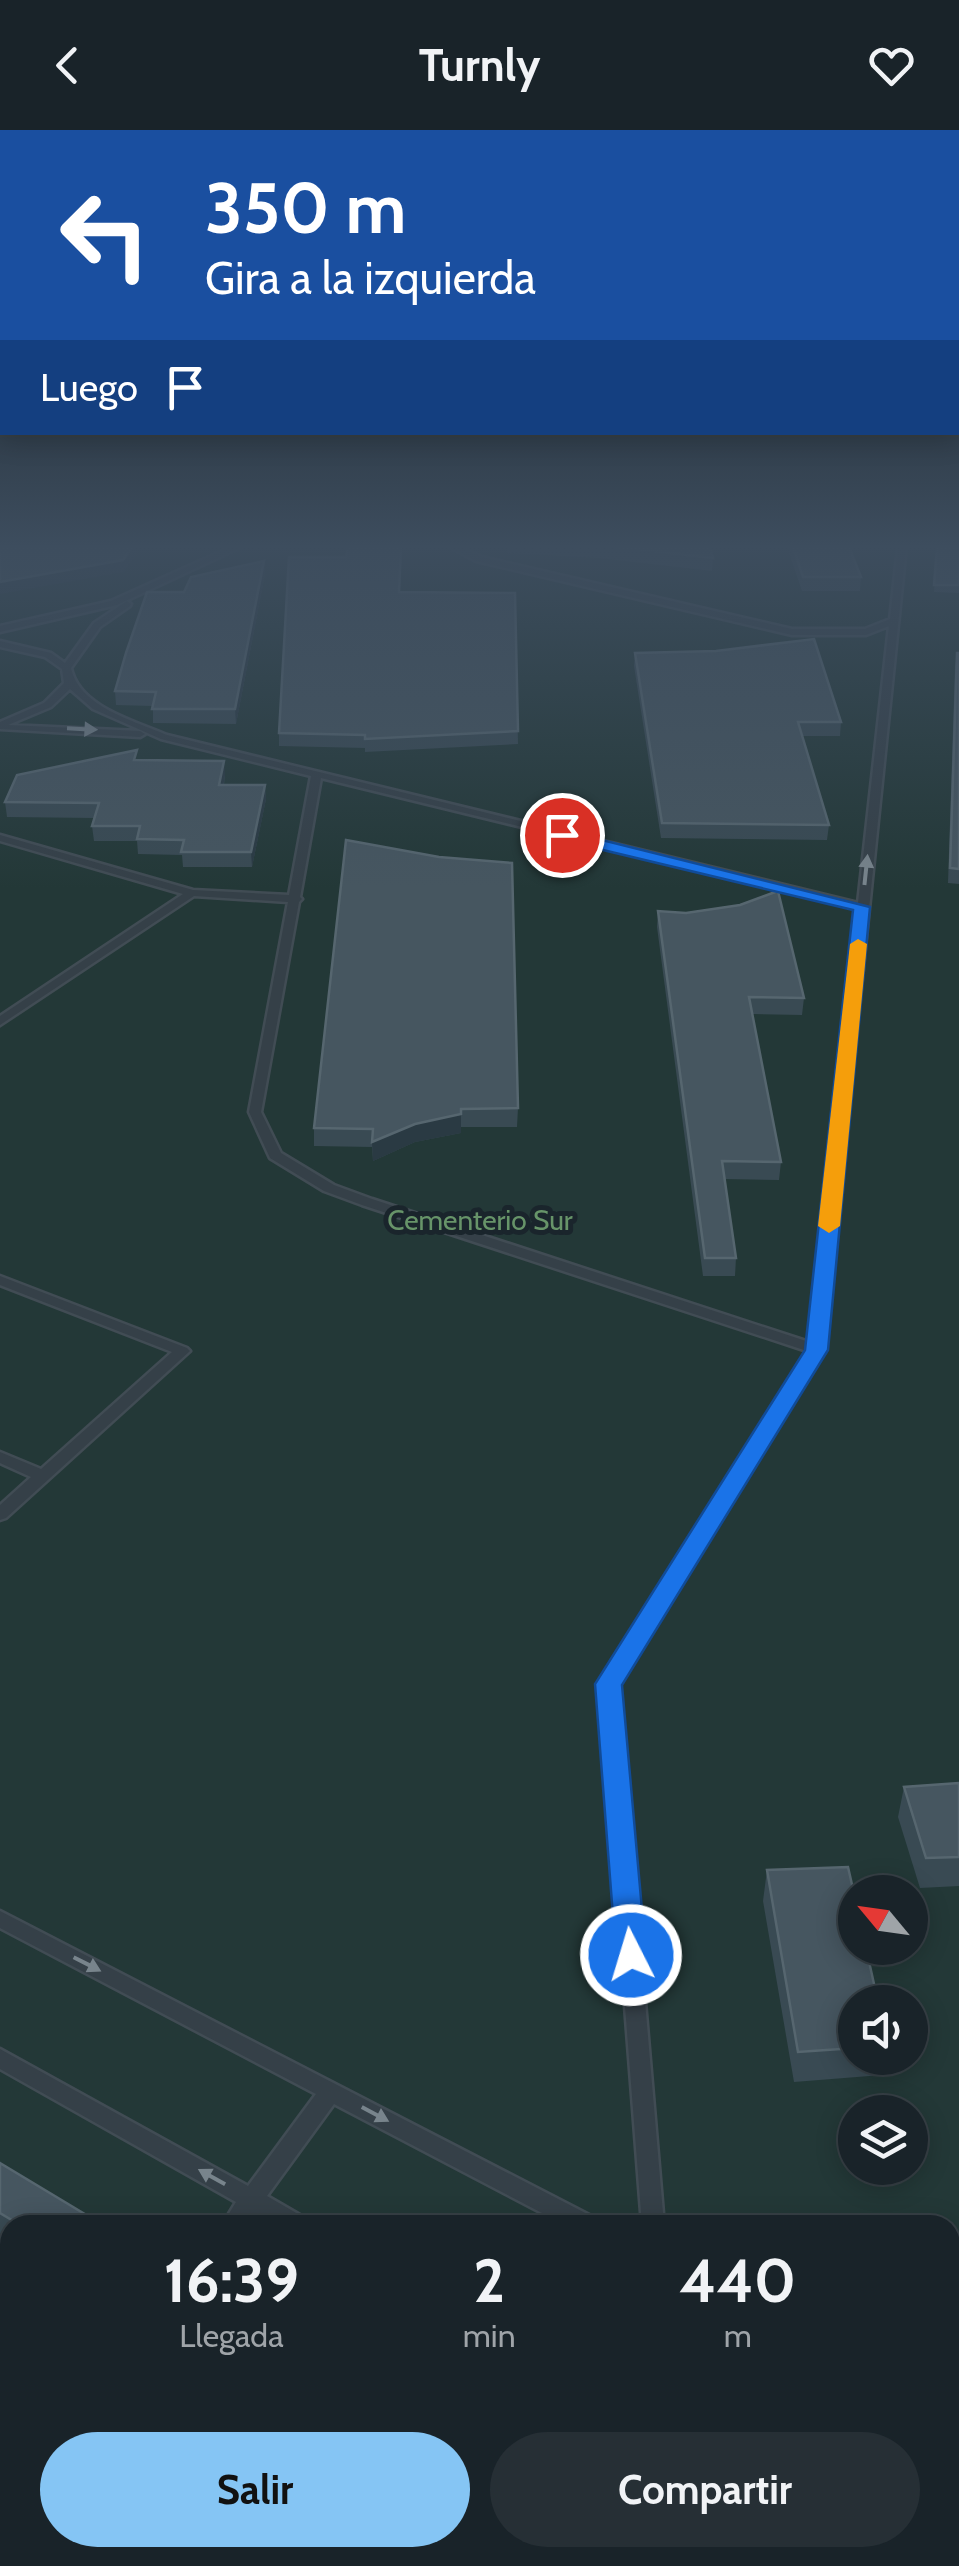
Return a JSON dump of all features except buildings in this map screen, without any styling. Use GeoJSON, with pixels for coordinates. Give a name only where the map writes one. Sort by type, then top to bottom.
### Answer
{"type":"FeatureCollection","features":[{"type":"Feature","properties":{"kind":"lane"},"geometry":{"type":"LineString","coordinates":[[56,661],[66,668]]}},
{"type":"Feature","properties":{"kind":"lane"},"geometry":{"type":"LineString","coordinates":[[0,726],[40,710],[61,696],[68,683],[66,668],[71,661]]}},
{"type":"Feature","properties":{"kind":"lane"},"geometry":{"type":"LineString","coordinates":[[653,2215],[609,1684],[816,1350],[889,661]]}},
{"type":"Feature","properties":{"kind":"lane"},"geometry":{"type":"LineString","coordinates":[[68,683],[96,707],[164,737],[862,907]]}},
{"type":"Feature","properties":{"kind":"lane"},"geometry":{"type":"LineString","coordinates":[[0,726],[164,737]]}},
{"type":"Feature","properties":{"kind":"lane"},"geometry":{"type":"LineString","coordinates":[[316,776],[255,1112],[275,1155],[329,1188],[355,1198],[816,1350]]}},
{"type":"Feature","properties":{"kind":"lane"},"geometry":{"type":"LineString","coordinates":[[0,838],[192,892],[296,899]]}},
{"type":"Feature","properties":{"kind":"lane"},"geometry":{"type":"LineString","coordinates":[[0,1021],[192,892]]}},
{"type":"Feature","properties":{"kind":"lane"},"geometry":{"type":"LineString","coordinates":[[0,1280],[182,1351],[0,1514]]}},
{"type":"Feature","properties":{"kind":"lane"},"geometry":{"type":"LineString","coordinates":[[0,1458],[43,1476]]}},
{"type":"Feature","properties":{"kind":"lane"},"geometry":{"type":"LineString","coordinates":[[0,1919],[568,2215]]}},
{"type":"Feature","properties":{"kind":"lane"},"geometry":{"type":"LineString","coordinates":[[0,2058],[279,2215]]}},
{"type":"Feature","properties":{"kind":"lane"},"geometry":{"type":"LineString","coordinates":[[240,2215],[331,2091]]}},
{"type":"Feature","properties":{"kind":"green space","name":"Cementerio Sur"},"geometry":{"type":"Polygon","coordinates":[[[0,661],[959,661],[959,2215],[0,2215],[0,661]]]}},
{"type":"Feature","properties":{"kind":"slow traffic"},"geometry":{"type":"LineString","coordinates":[[829,1226],[858,944]]}},
{"type":"Feature","properties":{"kind":"route"},"geometry":{"type":"LineString","coordinates":[[562,835],[862,907],[816,1350],[609,1684],[631,1955]]}}]}
